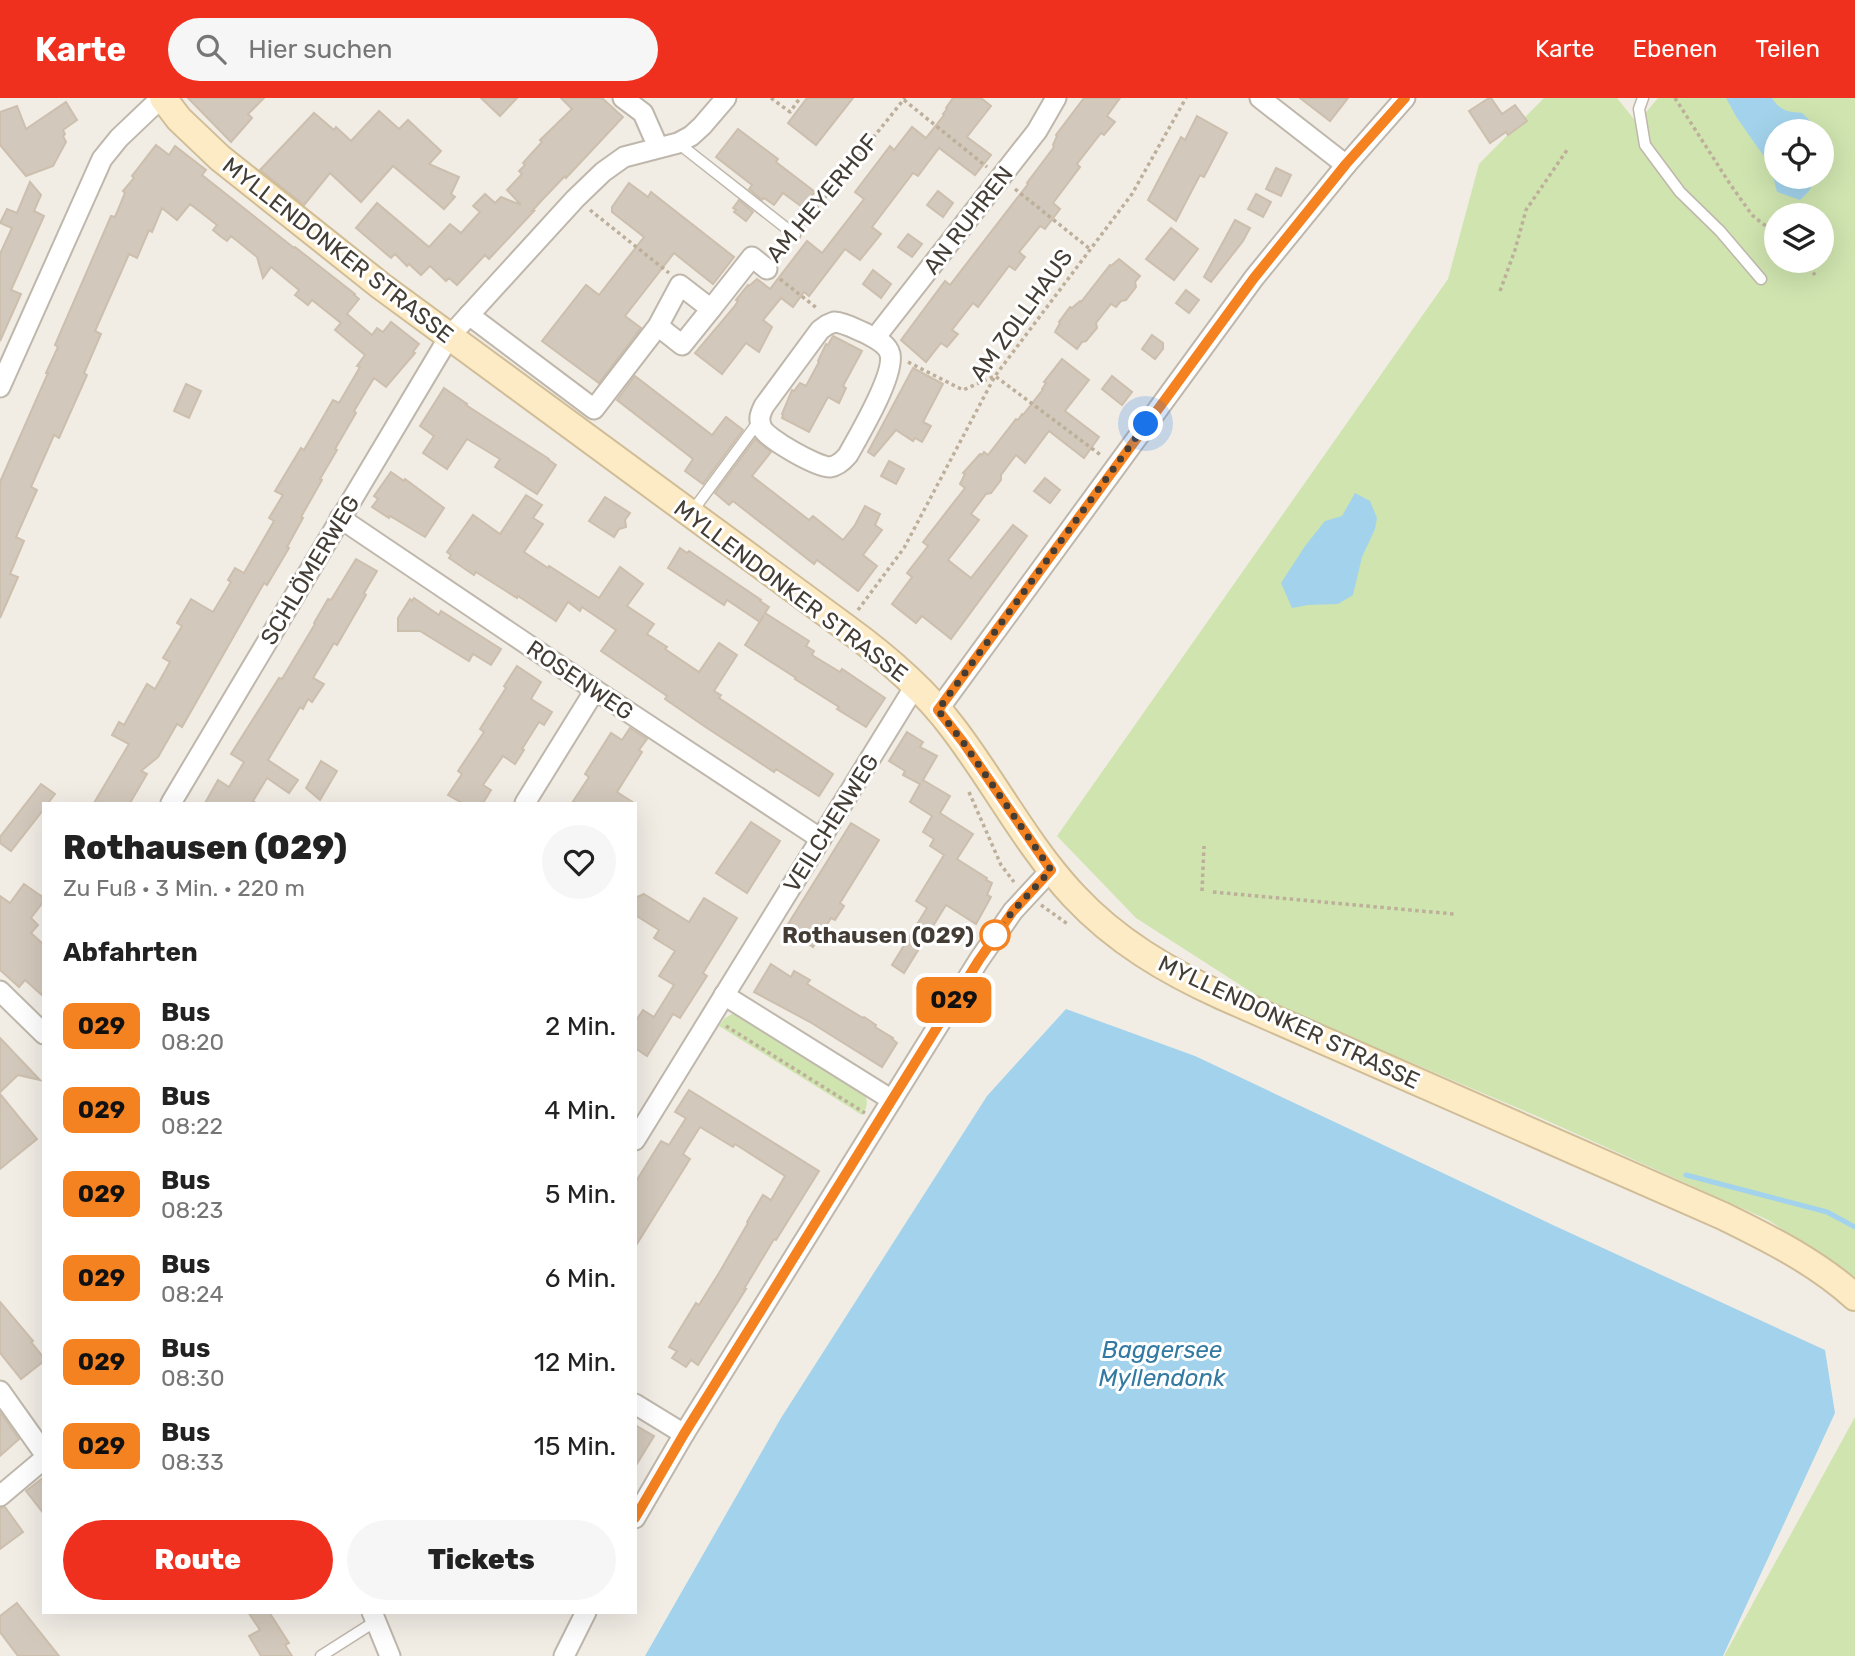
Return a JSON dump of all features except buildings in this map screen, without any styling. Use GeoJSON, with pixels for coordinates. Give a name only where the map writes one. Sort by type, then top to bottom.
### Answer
{"type":"FeatureCollection","features":[{"type":"Feature","properties":{"kind":"street","name":"MYLLENDONKER STRASSE"},"geometry":{"type":"LineString","coordinates":[[162,98],[179,119],[220,158],[381,286],[883,657],[938,710],[1051,870],[1075,897],[1113,932],[1151,959],[1188,980],[1723,1216],[1794,1252],[1855,1297]]}},
{"type":"Feature","properties":{"kind":"street"},"geometry":{"type":"LineString","coordinates":[[0,387],[102,159],[119,138],[162,98]]}},
{"type":"Feature","properties":{"kind":"street"},"geometry":{"type":"LineString","coordinates":[[622,98],[643,113],[658,147]]}},
{"type":"Feature","properties":{"kind":"street"},"geometry":{"type":"LineString","coordinates":[[678,143],[697,131],[726,98]]}},
{"type":"Feature","properties":{"kind":"street","name":"AN RUHREN"},"geometry":{"type":"LineString","coordinates":[[875,338],[1037,131],[1056,98]]}},
{"type":"Feature","properties":{"kind":"street"},"geometry":{"type":"LineString","coordinates":[[1260,98],[1346,164]]}},
{"type":"Feature","properties":{"kind":"street"},"geometry":{"type":"LineString","coordinates":[[938,710],[1254,278],[1346,164],[1405,98]]}},
{"type":"Feature","properties":{"kind":"street","name":"SCHLÖMERWEG"},"geometry":{"type":"LineString","coordinates":[[172,802],[449,337],[575,199],[613,163],[624,157],[678,143]]}},
{"type":"Feature","properties":{"kind":"street","name":"AM HEYERHOF"},"geometry":{"type":"LineString","coordinates":[[658,326],[682,345],[752,257],[767,269]]}},
{"type":"Feature","properties":{"kind":"street"},"geometry":{"type":"LineString","coordinates":[[469,315],[594,409],[658,326],[680,285],[711,309]]}},
{"type":"Feature","properties":{"kind":"street"},"geometry":{"type":"LineString","coordinates":[[834,322],[875,338],[890,352],[889,370],[883,386],[851,450],[841,463],[826,467],[772,438],[763,430],[760,421],[764,406],[820,330],[834,322]]}},
{"type":"Feature","properties":{"kind":"street","name":"ROSENWEG"},"geometry":{"type":"LineString","coordinates":[[340,518],[821,839]]}},
{"type":"Feature","properties":{"kind":"street","name":"VEILCHENWEG"},"geometry":{"type":"LineString","coordinates":[[637,1137],[915,686]]}},
{"type":"Feature","properties":{"kind":"street"},"geometry":{"type":"LineString","coordinates":[[526,802],[595,690]]}},
{"type":"Feature","properties":{"kind":"street"},"geometry":{"type":"LineString","coordinates":[[637,1515],[684,1434],[1000,928],[1051,870]]}},
{"type":"Feature","properties":{"kind":"street"},"geometry":{"type":"LineString","coordinates":[[0,991],[42,1032]]}},
{"type":"Feature","properties":{"kind":"street"},"geometry":{"type":"LineString","coordinates":[[724,995],[892,1100]]}},
{"type":"Feature","properties":{"kind":"street"},"geometry":{"type":"LineString","coordinates":[[0,1391],[42,1450]]}},
{"type":"Feature","properties":{"kind":"street"},"geometry":{"type":"LineString","coordinates":[[637,1405],[684,1434]]}},
{"type":"Feature","properties":{"kind":"street"},"geometry":{"type":"LineString","coordinates":[[0,1496],[42,1462]]}},
{"type":"Feature","properties":{"kind":"street"},"geometry":{"type":"LineString","coordinates":[[564,1656],[585,1614]]}},
{"type":"Feature","properties":{"kind":"street"},"geometry":{"type":"LineString","coordinates":[[374,1616],[390,1656]]}},
{"type":"Feature","properties":{"kind":"lane"},"geometry":{"type":"LineString","coordinates":[[1643,98],[1639,109],[1646,145],[1680,192],[1720,231],[1761,279]]}},
{"type":"Feature","properties":{"kind":"lane"},"geometry":{"type":"LineString","coordinates":[[678,143],[795,235]]}},
{"type":"Feature","properties":{"kind":"lane"},"geometry":{"type":"LineString","coordinates":[[690,513],[760,421]]}},
{"type":"Feature","properties":{"kind":"lane"},"geometry":{"type":"LineString","coordinates":[[321,1656],[374,1616]]}},
{"type":"Feature","properties":{"kind":"path"},"geometry":{"type":"LineString","coordinates":[[771,98],[790,112],[800,98]]}},
{"type":"Feature","properties":{"kind":"path","name":"AM HEYERHOF"},"geometry":{"type":"LineString","coordinates":[[795,235],[905,98]]}},
{"type":"Feature","properties":{"kind":"path","name":"AM ZOLLHAUS"},"geometry":{"type":"LineString","coordinates":[[845,627],[904,548],[995,376],[1132,194],[1186,98]]}},
{"type":"Feature","properties":{"kind":"path"},"geometry":{"type":"LineString","coordinates":[[1675,98],[1730,184],[1752,215],[1764,225]]}},
{"type":"Feature","properties":{"kind":"path"},"geometry":{"type":"LineString","coordinates":[[1500,290],[1526,210],[1567,150]]}},
{"type":"Feature","properties":{"kind":"path"},"geometry":{"type":"LineString","coordinates":[[575,199],[675,277],[680,285]]}},
{"type":"Feature","properties":{"kind":"path"},"geometry":{"type":"LineString","coordinates":[[767,269],[834,322]]}},
{"type":"Feature","properties":{"kind":"path"},"geometry":{"type":"LineString","coordinates":[[890,352],[963,390],[995,376],[1115,465]]}},
{"type":"Feature","properties":{"kind":"path"},"geometry":{"type":"LineString","coordinates":[[1202,891],[1204,846]]}},
{"type":"Feature","properties":{"kind":"path"},"geometry":{"type":"LineString","coordinates":[[1213,892],[1454,914]]}},
{"type":"Feature","properties":{"kind":"path"},"geometry":{"type":"LineString","coordinates":[[711,1016],[878,1122]]}},
{"type":"Feature","properties":{"kind":"green space"},"geometry":{"type":"Polygon","coordinates":[[[1544,98],[1617,98],[1637,123],[1658,98],[1855,98],[1855,1277],[1768,1220],[1541,1118],[1262,999],[1136,918],[1057,836],[1448,279],[1479,164],[1544,98]]]}},
{"type":"Feature","properties":{"kind":"green space"},"geometry":{"type":"Polygon","coordinates":[[[732,1014],[740,1016],[864,1092],[867,1104],[862,1115],[719,1026],[732,1014]]]}},
{"type":"Feature","properties":{"kind":"green space"},"geometry":{"type":"Polygon","coordinates":[[[1855,1417],[1855,1656],[1724,1656],[1855,1417]]]}},
{"type":"Feature","properties":{"kind":"water"},"geometry":{"type":"Polygon","coordinates":[[[1726,98],[1772,98],[1781,108],[1802,113],[1808,119],[1764,119],[1764,156],[1726,98]]]}},
{"type":"Feature","properties":{"kind":"water"},"geometry":{"type":"Polygon","coordinates":[[[1776,189],[1810,189],[1800,200],[1777,192],[1776,189]]]}},
{"type":"Feature","properties":{"kind":"water"},"geometry":{"type":"Polygon","coordinates":[[[1355,493],[1370,501],[1377,518],[1362,557],[1353,595],[1338,604],[1292,608],[1281,583],[1325,521],[1342,516],[1355,493]]]}},
{"type":"Feature","properties":{"kind":"water","name":"Baggersee Myllendonk"},"geometry":{"type":"Polygon","coordinates":[[[1066,1009],[1195,1056],[1825,1350],[1835,1413],[1723,1656],[645,1656],[781,1418],[987,1096],[1066,1009]]]}},
{"type":"Feature","properties":{"kind":"waterway"},"geometry":{"type":"LineString","coordinates":[[1686,1175],[1827,1212],[1855,1227]]}},
{"type":"Feature","properties":{"kind":"bus line","name":"029"},"geometry":{"type":"LineString","coordinates":[[637,1515],[684,1434],[979,960],[1013,911],[1051,870],[938,710],[1254,278],[1346,164],[1405,98]]}},
{"type":"Feature","properties":{"kind":"place","name":"Rothausen (029)"},"geometry":{"type":"Point","coordinates":[995,935]}},
{"type":"Feature","properties":{"kind":"route"},"geometry":{"type":"LineString","coordinates":[[995,935],[1051,870],[938,710],[1146,424]]}}]}
